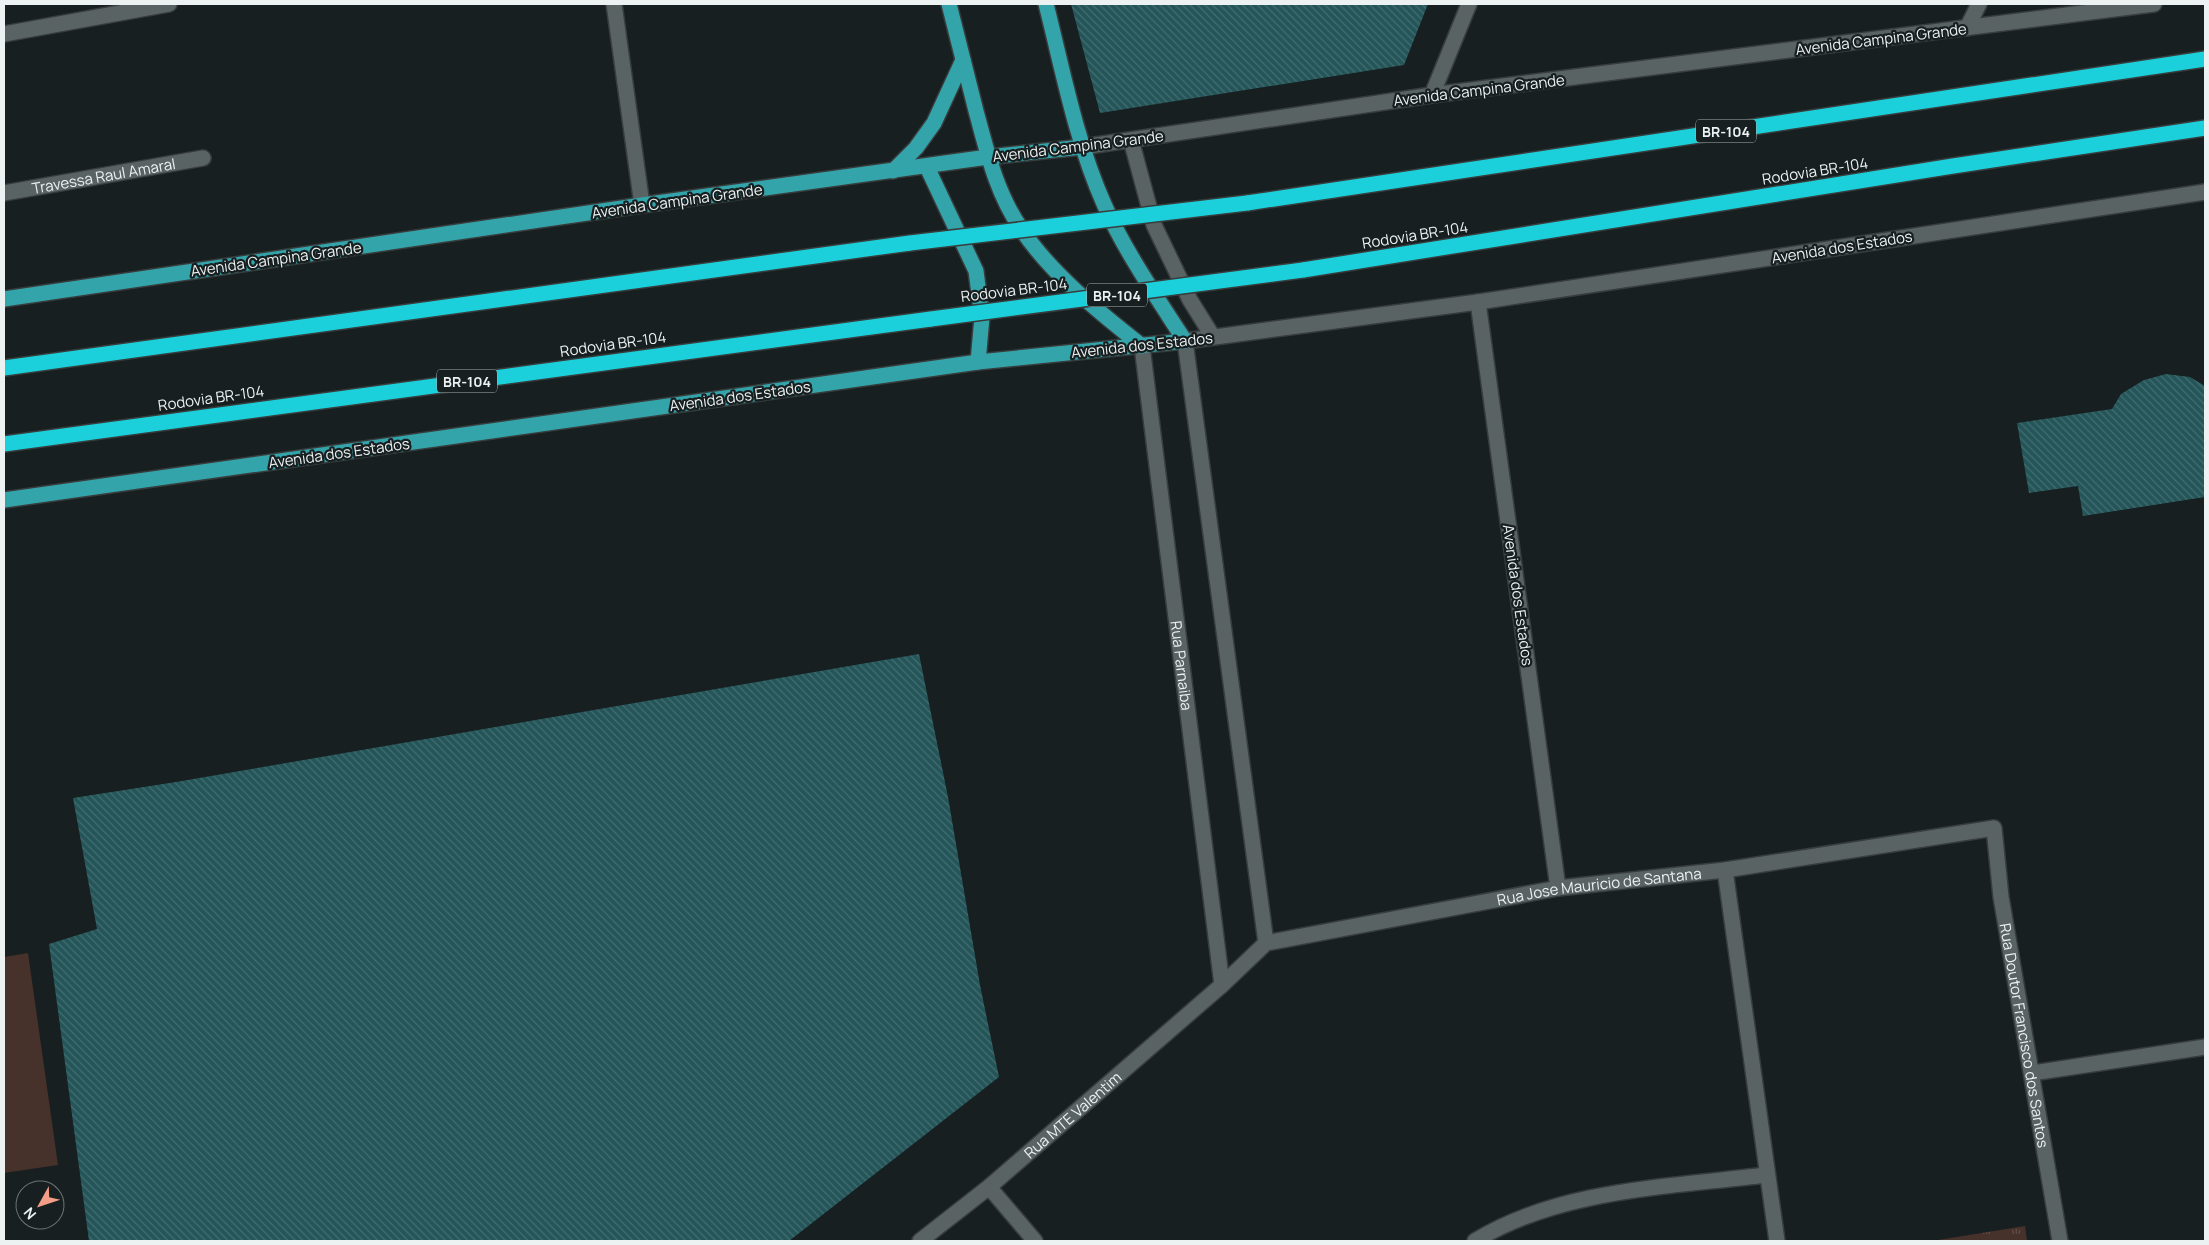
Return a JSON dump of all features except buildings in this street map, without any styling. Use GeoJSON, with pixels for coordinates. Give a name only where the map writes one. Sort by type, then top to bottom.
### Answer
{"type":"FeatureCollection","features":[{"type":"Feature","properties":{"kind":"highway","name":"BR-104"},"geometry":{"type":"LineString","coordinates":[[4,368],[910,242],[1247,203],[2205,59]]}},
{"type":"Feature","properties":{"kind":"highway","name":"Rodovia BR-104"},"geometry":{"type":"LineString","coordinates":[[4,444],[1302,270],[1953,166],[2205,128]]}},
{"type":"Feature","properties":{"kind":"main road"},"geometry":{"type":"LineString","coordinates":[[949,4],[988,157],[1000,191],[1020,228],[1055,270],[1102,314],[1142,346]]}},
{"type":"Feature","properties":{"kind":"main road"},"geometry":{"type":"LineString","coordinates":[[1046,4],[1082,147],[1104,205],[1155,295],[1185,341]]}},
{"type":"Feature","properties":{"kind":"main road"},"geometry":{"type":"LineString","coordinates":[[893,171],[916,148],[934,123],[963,60]]}},
{"type":"Feature","properties":{"kind":"main road","name":"Avenida Campina Grande"},"geometry":{"type":"LineString","coordinates":[[4,299],[642,205],[927,167],[988,157],[1082,147]]}},
{"type":"Feature","properties":{"kind":"main road"},"geometry":{"type":"LineString","coordinates":[[927,167],[976,271],[982,316],[978,362]]}},
{"type":"Feature","properties":{"kind":"main road","name":"Avenida dos Estados"},"geometry":{"type":"LineString","coordinates":[[4,500],[978,362],[1185,341]]}},
{"type":"Feature","properties":{"kind":"street"},"geometry":{"type":"LineString","coordinates":[[4,34],[169,4]]}},
{"type":"Feature","properties":{"kind":"street"},"geometry":{"type":"LineString","coordinates":[[614,4],[642,205]]}},
{"type":"Feature","properties":{"kind":"street"},"geometry":{"type":"LineString","coordinates":[[1432,95],[1469,4]]}},
{"type":"Feature","properties":{"kind":"street"},"geometry":{"type":"LineString","coordinates":[[1967,28],[1979,4]]}},
{"type":"Feature","properties":{"kind":"street","name":"Avenida Campina Grande"},"geometry":{"type":"LineString","coordinates":[[1082,147],[1432,95],[2154,4]]}},
{"type":"Feature","properties":{"kind":"street"},"geometry":{"type":"LineString","coordinates":[[1130,140],[1154,225],[1190,300],[1213,337]]}},
{"type":"Feature","properties":{"kind":"street","name":"Travessa Raul Amaral"},"geometry":{"type":"LineString","coordinates":[[4,193],[202,158]]}},
{"type":"Feature","properties":{"kind":"street","name":"Avenida dos Estados"},"geometry":{"type":"LineString","coordinates":[[1185,341],[1478,302],[2205,192]]}},
{"type":"Feature","properties":{"kind":"street","name":"Avenida dos Estados"},"geometry":{"type":"LineString","coordinates":[[1478,302],[1558,888]]}},
{"type":"Feature","properties":{"kind":"street"},"geometry":{"type":"LineString","coordinates":[[1185,341],[1266,943],[1222,985]]}},
{"type":"Feature","properties":{"kind":"street","name":"Rua Parnaiba"},"geometry":{"type":"LineString","coordinates":[[1142,346],[1222,985]]}},
{"type":"Feature","properties":{"kind":"street","name":"Rua Jose Mauricio de Santana"},"geometry":{"type":"LineString","coordinates":[[1266,943],[1558,888],[1725,870],[1994,828]]}},
{"type":"Feature","properties":{"kind":"street","name":"Rua Doutor Francisco dos Santos"},"geometry":{"type":"LineString","coordinates":[[1994,828],[2001,897],[2060,1241]]}},
{"type":"Feature","properties":{"kind":"street"},"geometry":{"type":"LineString","coordinates":[[1725,870],[1766,1175],[1777,1241]]}},
{"type":"Feature","properties":{"kind":"street","name":"Rua MTE Valentim"},"geometry":{"type":"LineString","coordinates":[[920,1241],[989,1187],[1222,985]]}},
{"type":"Feature","properties":{"kind":"street"},"geometry":{"type":"LineString","coordinates":[[2032,1073],[2205,1047]]}},
{"type":"Feature","properties":{"kind":"street"},"geometry":{"type":"LineString","coordinates":[[1479,1240],[1515,1220],[1555,1205],[1604,1195],[1766,1175]]}},
{"type":"Feature","properties":{"kind":"street"},"geometry":{"type":"LineString","coordinates":[[989,1187],[1036,1241]]}},
{"type":"Feature","properties":{"kind":"green space"},"geometry":{"type":"Polygon","coordinates":[[[28,953],[58,1165],[4,1173],[4,957],[28,953]]]}},
{"type":"Feature","properties":{"kind":"green space"},"geometry":{"type":"Polygon","coordinates":[[[2025,1226],[2027,1241],[1932,1241],[2025,1226]]]}}]}
